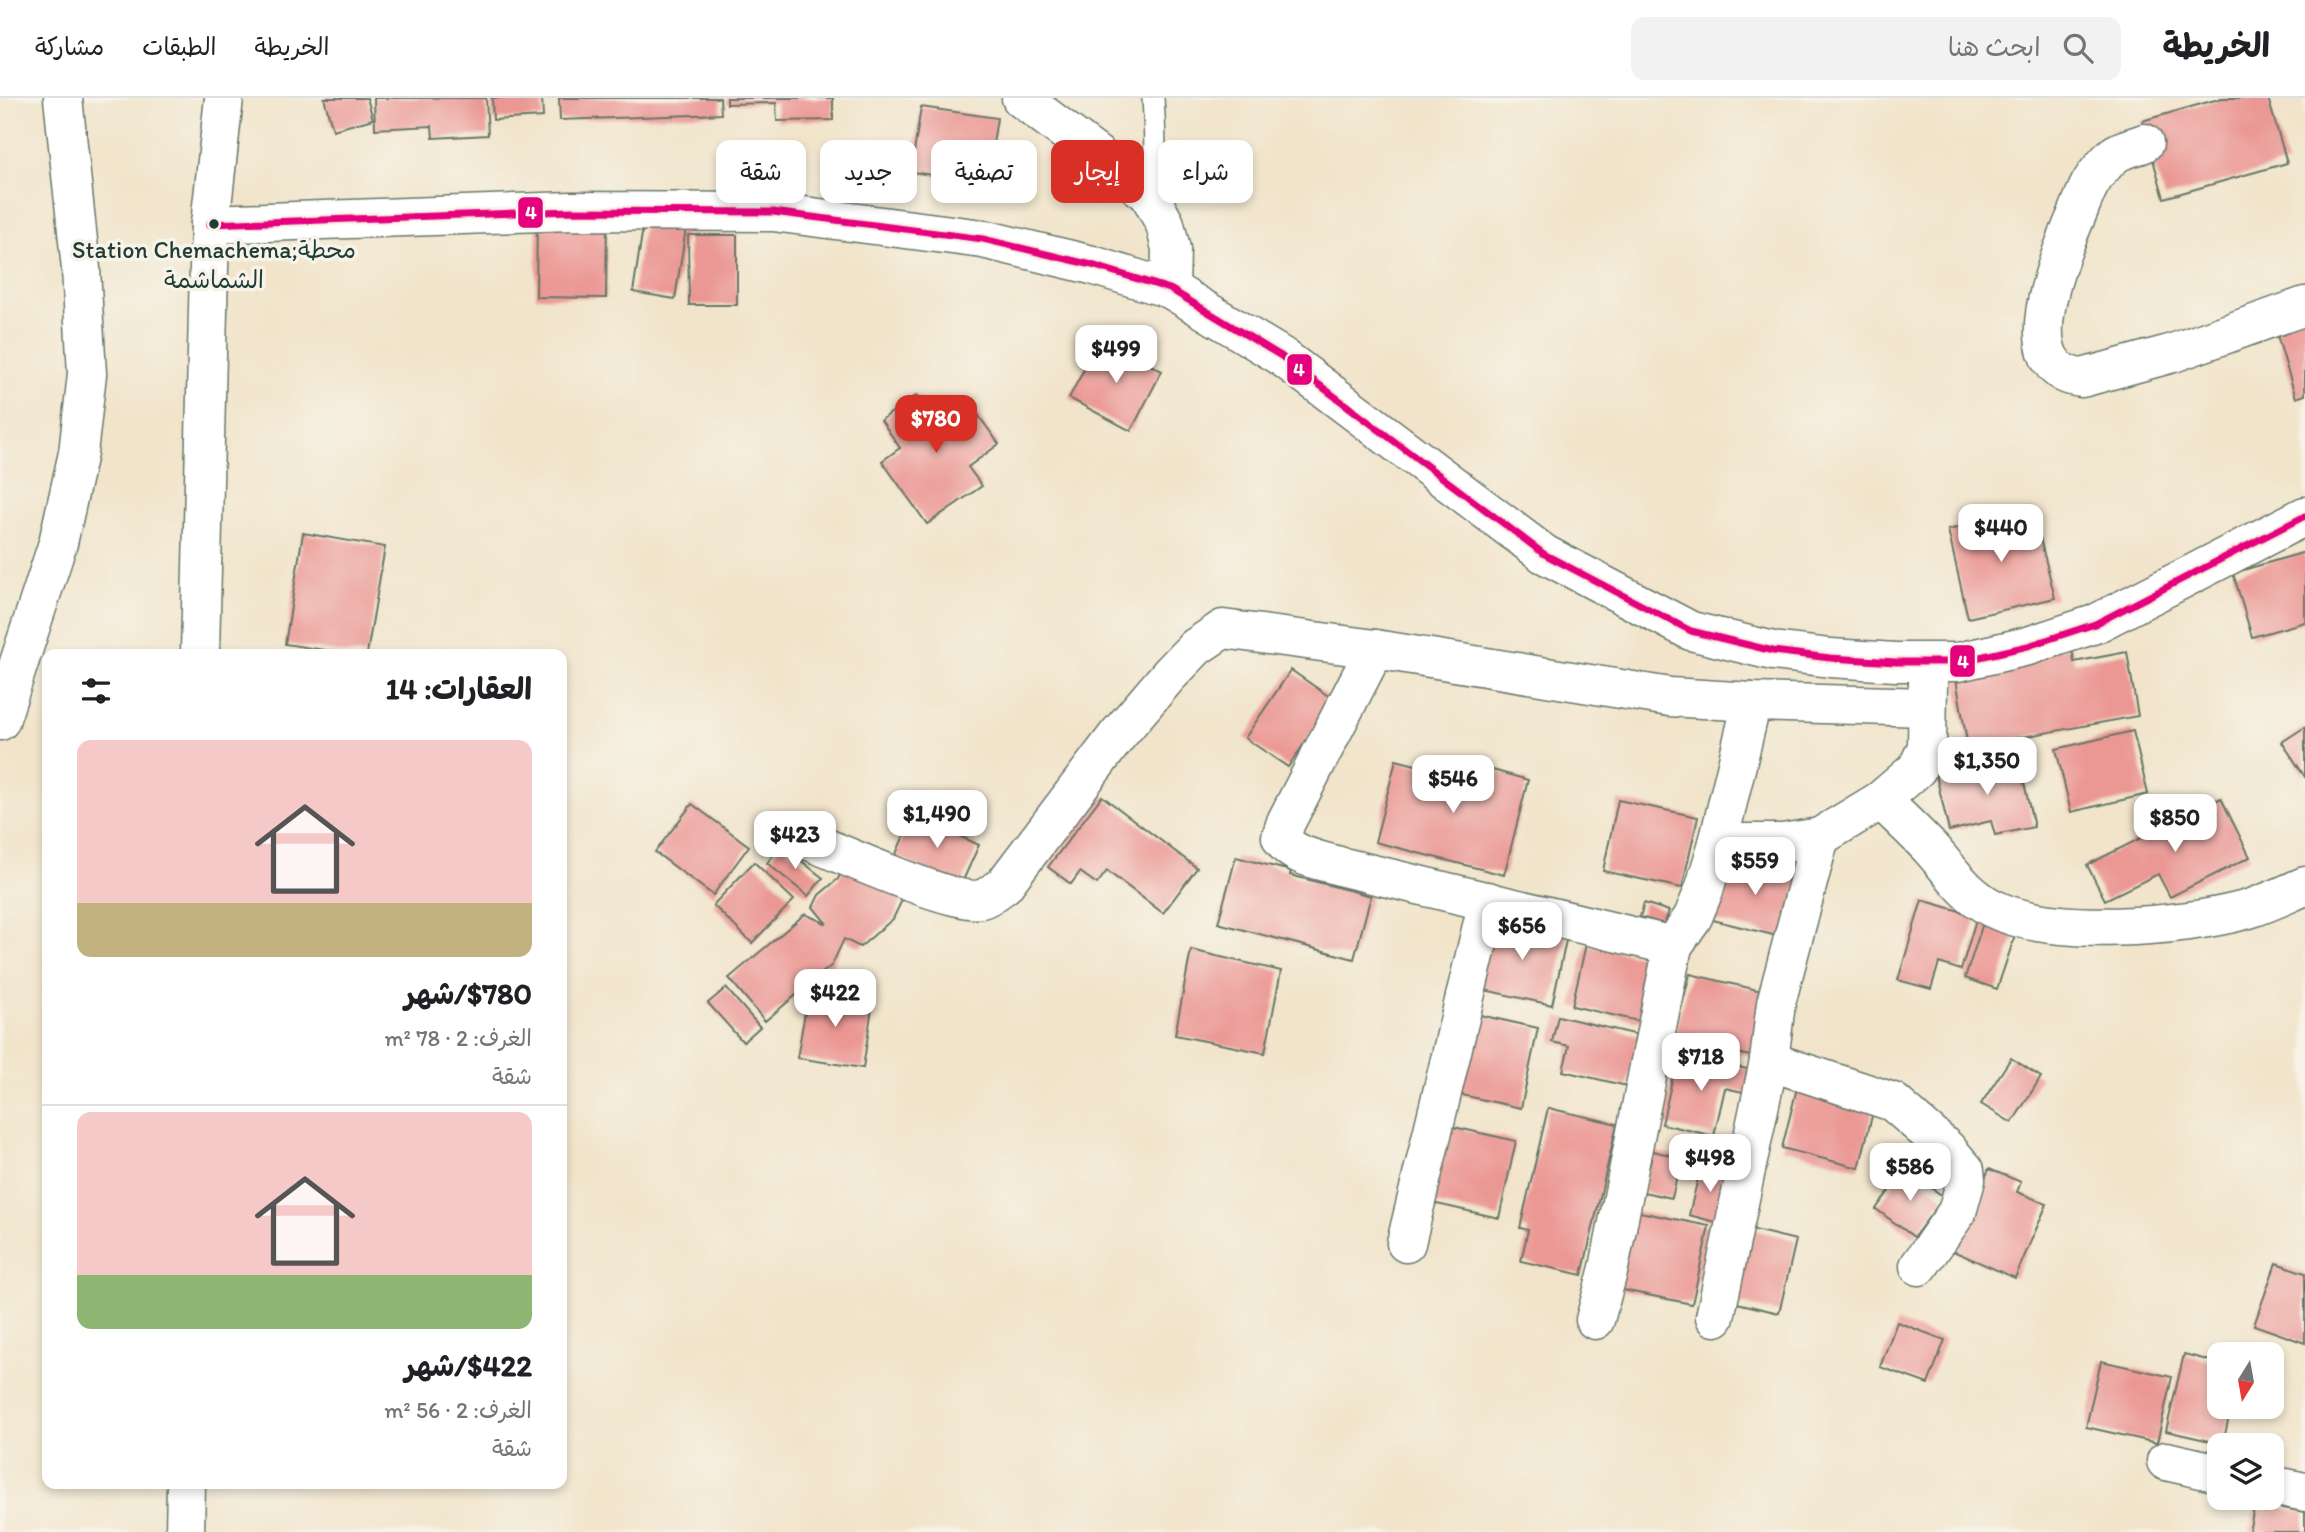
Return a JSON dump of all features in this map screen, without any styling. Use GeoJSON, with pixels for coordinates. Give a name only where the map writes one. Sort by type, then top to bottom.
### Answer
{"type":"FeatureCollection","features":[{"type":"Feature","properties":{"kind":"street"},"geometry":{"type":"LineString","coordinates":[[0,721],[58,543],[78,453],[87,374],[80,269],[63,98]]}},
{"type":"Feature","properties":{"kind":"street"},"geometry":{"type":"LineString","coordinates":[[201,649],[210,224],[224,98]]}},
{"type":"Feature","properties":{"kind":"street"},"geometry":{"type":"LineString","coordinates":[[1021,98],[1149,194],[1165,224],[1171,249],[1170,289]]}},
{"type":"Feature","properties":{"kind":"street"},"geometry":{"type":"LineString","coordinates":[[2144,143],[2116,153],[2090,183],[2057,261],[2046,302],[2044,335],[2048,353],[2057,369],[2070,376],[2082,377],[2173,353],[2305,306]]}},
{"type":"Feature","properties":{"kind":"street"},"geometry":{"type":"LineString","coordinates":[[210,224],[571,211],[773,212],[983,239],[1092,265],[1170,289],[1281,356],[1544,554],[1691,631],[1773,650],[1830,658],[1958,662],[2016,649],[2095,624],[2305,516]]}},
{"type":"Feature","properties":{"kind":"street"},"geometry":{"type":"LineString","coordinates":[[788,832],[933,891],[970,900],[981,899],[1004,885],[1109,746],[1169,675],[1196,647],[1223,629],[1375,649],[1670,697],[1927,707]]}},
{"type":"Feature","properties":{"kind":"street"},"geometry":{"type":"LineString","coordinates":[[1375,649],[1286,822],[1281,837],[1284,844],[1297,853],[1343,867],[1673,946]]}},
{"type":"Feature","properties":{"kind":"street"},"geometry":{"type":"LineString","coordinates":[[1718,843],[1782,843],[1819,837],[1881,800],[1917,769],[1927,747],[1928,662]]}},
{"type":"Feature","properties":{"kind":"street"},"geometry":{"type":"LineString","coordinates":[[1595,1320],[1609,1268],[1673,946],[1693,917],[1704,890],[1752,702]]}},
{"type":"Feature","properties":{"kind":"street"},"geometry":{"type":"LineString","coordinates":[[1881,800],[1964,887],[1992,908],[2027,919],[2090,927],[2159,925],[2246,910],[2305,886]]}},
{"type":"Feature","properties":{"kind":"street"},"geometry":{"type":"LineString","coordinates":[[1715,1317],[1769,1061],[1776,1003],[1819,837]]}},
{"type":"Feature","properties":{"kind":"street"},"geometry":{"type":"LineString","coordinates":[[1406,1243],[1488,901]]}},
{"type":"Feature","properties":{"kind":"street"},"geometry":{"type":"LineString","coordinates":[[1769,1061],[1893,1102],[1947,1149],[1965,1170],[1966,1180],[1957,1212],[1919,1266]]}},
{"type":"Feature","properties":{"kind":"street"},"geometry":{"type":"LineString","coordinates":[[2166,1461],[2207,1470]]}},
{"type":"Feature","properties":{"kind":"street"},"geometry":{"type":"LineString","coordinates":[[2284,1488],[2305,1492]]}},
{"type":"Feature","properties":{"kind":"street"},"geometry":{"type":"LineString","coordinates":[[186,1489],[186,1532]]}},
{"type":"Feature","properties":{"kind":"lane"},"geometry":{"type":"LineString","coordinates":[[1149,194],[1156,154],[1153,98]]}},
{"type":"Feature","properties":{"kind":"building"},"geometry":{"type":"Polygon","coordinates":[[[324,98],[367,98],[373,119],[333,130],[324,98]]]}},
{"type":"Feature","properties":{"kind":"building"},"geometry":{"type":"Polygon","coordinates":[[[374,98],[486,98],[488,135],[433,138],[432,126],[375,129],[374,98]]]}},
{"type":"Feature","properties":{"kind":"building"},"geometry":{"type":"Polygon","coordinates":[[[492,98],[542,98],[543,117],[493,120],[492,98]]]}},
{"type":"Feature","properties":{"kind":"building"},"geometry":{"type":"Polygon","coordinates":[[[559,98],[720,98],[721,114],[560,120],[559,98]]]}},
{"type":"Feature","properties":{"kind":"building"},"geometry":{"type":"Polygon","coordinates":[[[727,98],[833,98],[833,120],[777,121],[776,103],[727,104],[727,98]]]}},
{"type":"Feature","properties":{"kind":"building"},"geometry":{"type":"Polygon","coordinates":[[[2222,98],[2268,98],[2287,163],[2164,198],[2142,121],[2222,98]]]}},
{"type":"Feature","properties":{"kind":"building"},"geometry":{"type":"Polygon","coordinates":[[[921,107],[997,118],[994,140],[931,140],[931,175],[917,173],[916,140],[921,107]]]}},
{"type":"Feature","properties":{"kind":"building"},"geometry":{"type":"Polygon","coordinates":[[[537,216],[607,217],[606,298],[536,297],[537,216]]]}},
{"type":"Feature","properties":{"kind":"building"},"geometry":{"type":"Polygon","coordinates":[[[644,221],[686,228],[675,299],[633,292],[644,221]]]}},
{"type":"Feature","properties":{"kind":"building"},"geometry":{"type":"Polygon","coordinates":[[[688,235],[737,235],[737,305],[689,305],[688,235]]]}},
{"type":"Feature","properties":{"kind":"building"},"geometry":{"type":"Polygon","coordinates":[[[2305,312],[2305,395],[2296,398],[2273,322],[2305,312]]]}},
{"type":"Feature","properties":{"kind":"building"},"geometry":{"type":"Polygon","coordinates":[[[1100,339],[1162,371],[1131,431],[1069,398],[1100,339]]]}},
{"type":"Feature","properties":{"kind":"building"},"geometry":{"type":"Polygon","coordinates":[[[917,395],[937,423],[968,401],[999,444],[968,467],[982,486],[927,524],[882,461],[900,448],[881,420],[917,395]]]}},
{"type":"Feature","properties":{"kind":"building"},"geometry":{"type":"Polygon","coordinates":[[[2033,510],[2055,598],[1968,618],[1948,530],[2033,510]]]}},
{"type":"Feature","properties":{"kind":"building"},"geometry":{"type":"Polygon","coordinates":[[[303,533],[385,547],[368,649],[318,649],[285,644],[303,533]]]}},
{"type":"Feature","properties":{"kind":"building"},"geometry":{"type":"Polygon","coordinates":[[[2305,552],[2305,622],[2252,637],[2233,573],[2305,552]]]}},
{"type":"Feature","properties":{"kind":"building"},"geometry":{"type":"Polygon","coordinates":[[[2072,647],[2074,662],[2127,652],[2138,716],[1968,747],[1954,668],[2072,647]]]}},
{"type":"Feature","properties":{"kind":"building"},"geometry":{"type":"Polygon","coordinates":[[[1291,670],[1334,700],[1288,767],[1245,738],[1291,670]]]}},
{"type":"Feature","properties":{"kind":"building"},"geometry":{"type":"Polygon","coordinates":[[[2305,727],[2305,777],[2282,742],[2305,727]]]}},
{"type":"Feature","properties":{"kind":"building"},"geometry":{"type":"Polygon","coordinates":[[[2133,731],[2148,794],[2071,812],[2056,749],[2133,731]]]}},
{"type":"Feature","properties":{"kind":"building"},"geometry":{"type":"Polygon","coordinates":[[[2018,756],[2034,827],[1995,835],[1991,821],[1949,831],[1936,775],[2018,756]]]}},
{"type":"Feature","properties":{"kind":"building"},"geometry":{"type":"Polygon","coordinates":[[[1396,760],[1471,779],[1475,765],[1528,780],[1504,875],[1375,842],[1396,760]]]}},
{"type":"Feature","properties":{"kind":"building"},"geometry":{"type":"Polygon","coordinates":[[[1102,796],[1197,868],[1163,913],[1107,871],[1097,884],[1080,872],[1071,884],[1048,867],[1102,796]]]}},
{"type":"Feature","properties":{"kind":"building"},"geometry":{"type":"Polygon","coordinates":[[[2221,798],[2250,857],[2170,897],[2158,874],[2105,900],[2087,865],[2221,798]]]}},
{"type":"Feature","properties":{"kind":"building"},"geometry":{"type":"Polygon","coordinates":[[[1618,800],[1698,817],[1682,888],[1603,871],[1618,800]]]}},
{"type":"Feature","properties":{"kind":"building"},"geometry":{"type":"Polygon","coordinates":[[[692,804],[749,846],[713,895],[655,852],[692,804]]]}},
{"type":"Feature","properties":{"kind":"building"},"geometry":{"type":"Polygon","coordinates":[[[913,815],[979,845],[961,885],[895,856],[913,815]]]}},
{"type":"Feature","properties":{"kind":"building"},"geometry":{"type":"Polygon","coordinates":[[[781,845],[823,878],[808,896],[767,863],[781,845]]]}},
{"type":"Feature","properties":{"kind":"building"},"geometry":{"type":"Polygon","coordinates":[[[1236,857],[1291,871],[1290,875],[1371,896],[1354,959],[1218,923],[1236,857]]]}},
{"type":"Feature","properties":{"kind":"building"},"geometry":{"type":"Polygon","coordinates":[[[1725,857],[1800,875],[1785,938],[1709,919],[1725,857]]]}},
{"type":"Feature","properties":{"kind":"building"},"geometry":{"type":"Polygon","coordinates":[[[754,862],[794,900],[752,943],[713,905],[754,862]]]}},
{"type":"Feature","properties":{"kind":"building"},"geometry":{"type":"Polygon","coordinates":[[[844,866],[891,888],[902,900],[893,919],[860,947],[844,939],[832,965],[765,1021],[729,978],[805,914],[827,924],[813,907],[819,895],[838,879],[844,866]]]}},
{"type":"Feature","properties":{"kind":"building"},"geometry":{"type":"Polygon","coordinates":[[[1922,900],[1977,916],[1961,970],[1939,963],[1931,989],[1898,980],[1922,900]]]}},
{"type":"Feature","properties":{"kind":"building"},"geometry":{"type":"Polygon","coordinates":[[[1644,903],[1669,911],[1664,924],[1640,917],[1644,903]]]}},
{"type":"Feature","properties":{"kind":"building"},"geometry":{"type":"Polygon","coordinates":[[[1491,919],[1567,936],[1552,1005],[1476,988],[1491,919]]]}},
{"type":"Feature","properties":{"kind":"building"},"geometry":{"type":"Polygon","coordinates":[[[1983,923],[2016,933],[1997,989],[1965,978],[1983,923]]]}},
{"type":"Feature","properties":{"kind":"building"},"geometry":{"type":"Polygon","coordinates":[[[1586,944],[1657,960],[1643,1022],[1572,1006],[1586,944]]]}},
{"type":"Feature","properties":{"kind":"building"},"geometry":{"type":"Polygon","coordinates":[[[1191,950],[1281,971],[1265,1053],[1175,1035],[1191,950]]]}},
{"type":"Feature","properties":{"kind":"building"},"geometry":{"type":"Polygon","coordinates":[[[1690,974],[1766,992],[1750,1056],[1674,1037],[1690,974]]]}},
{"type":"Feature","properties":{"kind":"building"},"geometry":{"type":"Polygon","coordinates":[[[726,988],[760,1027],[743,1042],[708,1003],[726,988]]]}},
{"type":"Feature","properties":{"kind":"building"},"geometry":{"type":"Polygon","coordinates":[[[809,990],[873,1001],[863,1068],[797,1058],[809,990]]]}},
{"type":"Feature","properties":{"kind":"building"},"geometry":{"type":"Polygon","coordinates":[[[1471,1013],[1538,1028],[1521,1108],[1453,1093],[1471,1013]]]}},
{"type":"Feature","properties":{"kind":"building"},"geometry":{"type":"Polygon","coordinates":[[[1558,1016],[1638,1035],[1627,1086],[1563,1071],[1569,1046],[1552,1042],[1558,1016]]]}},
{"type":"Feature","properties":{"kind":"building"},"geometry":{"type":"Polygon","coordinates":[[[1678,1054],[1752,1070],[1747,1093],[1725,1088],[1714,1136],[1662,1124],[1678,1054]]]}},
{"type":"Feature","properties":{"kind":"building"},"geometry":{"type":"Polygon","coordinates":[[[2011,1058],[2041,1077],[2012,1123],[1981,1104],[2011,1058]]]}},
{"type":"Feature","properties":{"kind":"building"},"geometry":{"type":"Polygon","coordinates":[[[1797,1088],[1874,1108],[1859,1168],[1782,1148],[1797,1088]]]}},
{"type":"Feature","properties":{"kind":"building"},"geometry":{"type":"Polygon","coordinates":[[[1548,1108],[1617,1124],[1582,1275],[1521,1261],[1528,1230],[1520,1228],[1548,1108]]]}},
{"type":"Feature","properties":{"kind":"building"},"geometry":{"type":"Polygon","coordinates":[[[1445,1125],[1516,1141],[1499,1218],[1428,1202],[1445,1125]]]}},
{"type":"Feature","properties":{"kind":"building"},"geometry":{"type":"Polygon","coordinates":[[[1702,1140],[1729,1147],[1725,1165],[1698,1158],[1702,1140]]]}},
{"type":"Feature","properties":{"kind":"building"},"geometry":{"type":"Polygon","coordinates":[[[1653,1151],[1681,1158],[1672,1198],[1643,1192],[1653,1151]]]}},
{"type":"Feature","properties":{"kind":"building"},"geometry":{"type":"Polygon","coordinates":[[[1701,1166],[1731,1174],[1719,1223],[1689,1215],[1701,1166]]]}},
{"type":"Feature","properties":{"kind":"building"},"geometry":{"type":"Polygon","coordinates":[[[1905,1169],[1944,1197],[1914,1237],[1876,1209],[1905,1169]]]}},
{"type":"Feature","properties":{"kind":"building"},"geometry":{"type":"Polygon","coordinates":[[[1989,1169],[2021,1182],[2017,1192],[2047,1204],[2015,1278],[1953,1251],[1989,1169]]]}},
{"type":"Feature","properties":{"kind":"building"},"geometry":{"type":"Polygon","coordinates":[[[1630,1210],[1709,1226],[1692,1304],[1613,1288],[1630,1210]]]}},
{"type":"Feature","properties":{"kind":"building"},"geometry":{"type":"Polygon","coordinates":[[[1750,1229],[1796,1240],[1779,1313],[1733,1302],[1750,1229]]]}},
{"type":"Feature","properties":{"kind":"building"},"geometry":{"type":"Polygon","coordinates":[[[2276,1263],[2305,1273],[2305,1343],[2254,1325],[2276,1263]]]}},
{"type":"Feature","properties":{"kind":"building"},"geometry":{"type":"Polygon","coordinates":[[[1897,1322],[1945,1340],[1928,1384],[1880,1367],[1897,1322]]]}},
{"type":"Feature","properties":{"kind":"building"},"geometry":{"type":"Polygon","coordinates":[[[2184,1354],[2207,1360],[2207,1419],[2228,1419],[2225,1433],[2207,1433],[2207,1440],[2166,1431],[2184,1354]]]}},
{"type":"Feature","properties":{"kind":"building"},"geometry":{"type":"Polygon","coordinates":[[[2101,1361],[2172,1377],[2157,1443],[2086,1427],[2101,1361]]]}},
{"type":"Feature","properties":{"kind":"building"},"geometry":{"type":"Polygon","coordinates":[[[2284,1508],[2305,1512],[2305,1532],[2249,1532],[2254,1510],[2284,1508]]]}},
{"type":"Feature","properties":{"kind":"transit line","name":"4"},"geometry":{"type":"LineString","coordinates":[[210,224],[571,211],[773,212],[983,239],[1092,265],[1170,289],[1281,356],[1544,554],[1691,631],[1773,651],[1896,662],[1958,662],[2028,646],[2095,624],[2305,516]]}},
{"type":"Feature","properties":{"kind":"place","name":"Station Chemachema;محطة الشماشمة"},"geometry":{"type":"Point","coordinates":[214,224]}}]}
